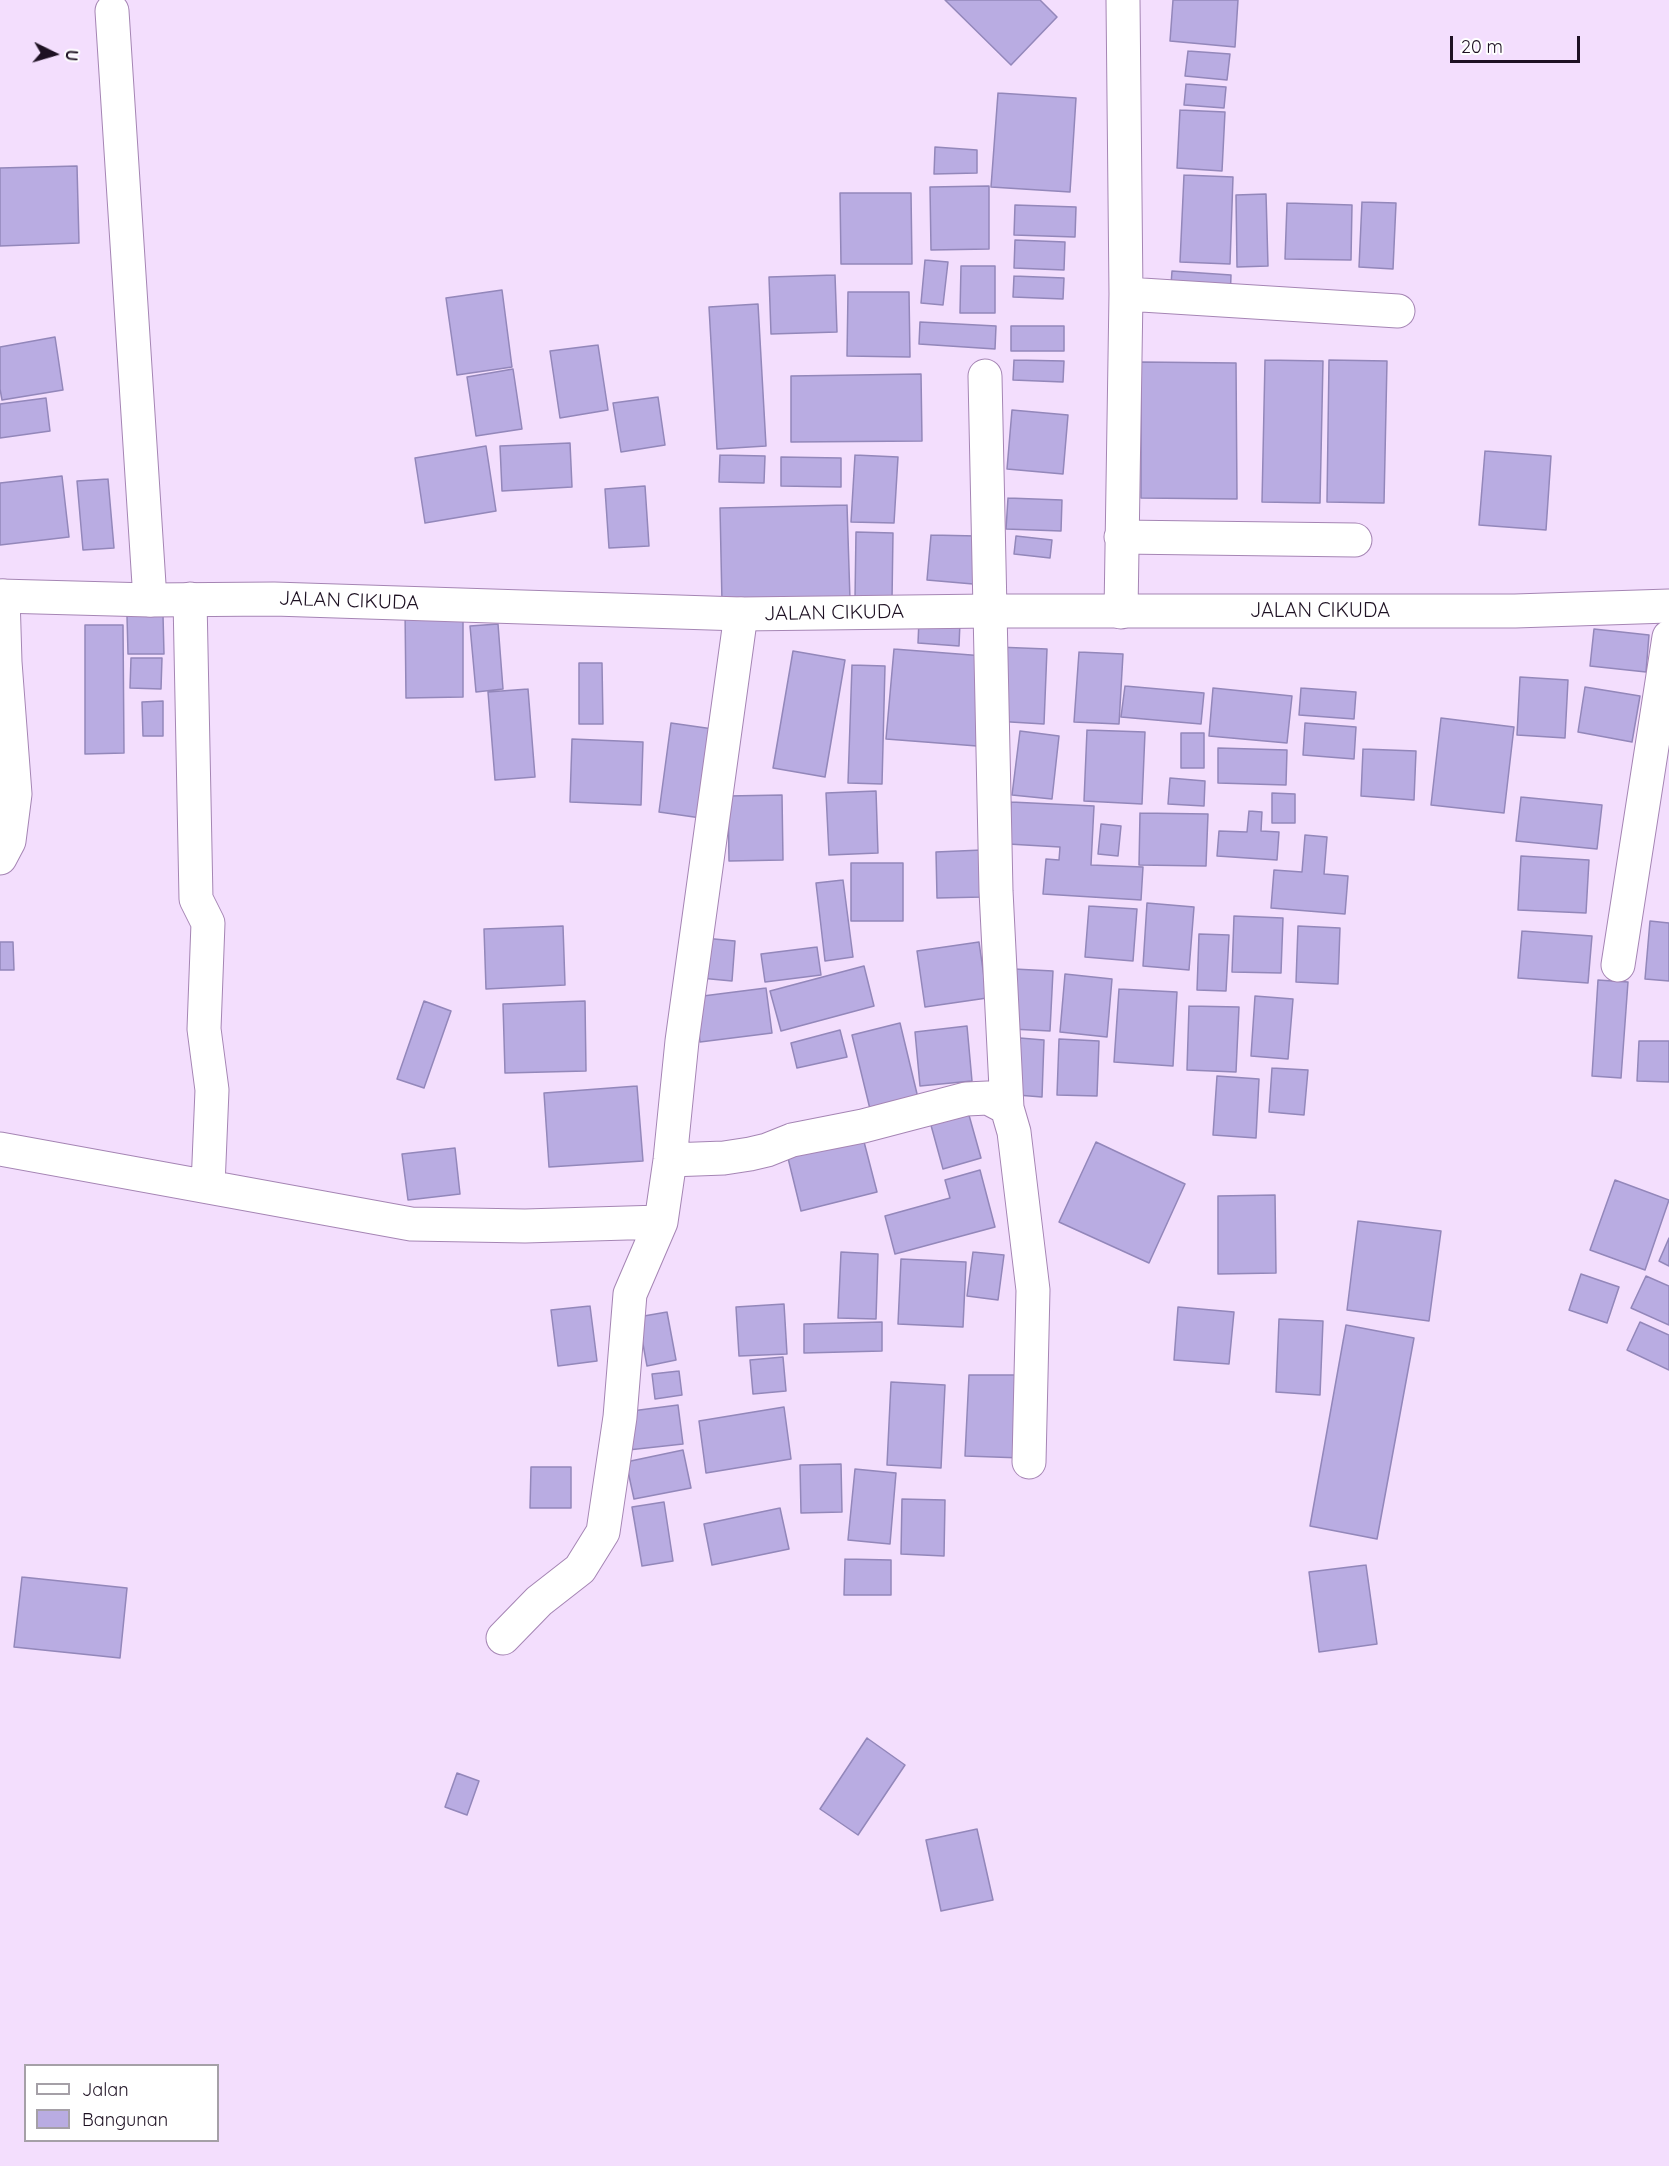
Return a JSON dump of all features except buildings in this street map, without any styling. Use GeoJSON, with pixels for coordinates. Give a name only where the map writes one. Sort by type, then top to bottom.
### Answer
{"type":"FeatureCollection","features":[{"type":"Feature","properties":{"kind":"street"},"geometry":{"type":"LineString","coordinates":[[1121,612],[1126,294],[1123,0]]}},
{"type":"Feature","properties":{"kind":"street"},"geometry":{"type":"LineString","coordinates":[[112,11],[150,600]]}},
{"type":"Feature","properties":{"kind":"street"},"geometry":{"type":"LineString","coordinates":[[1126,294],[1398,311]]}},
{"type":"Feature","properties":{"kind":"street"},"geometry":{"type":"LineString","coordinates":[[985,376],[996,891],[1007,1108],[1014,1132],[1033,1290],[1029,1462]]}},
{"type":"Feature","properties":{"kind":"street"},"geometry":{"type":"LineString","coordinates":[[1121,537],[1355,540]]}},
{"type":"Feature","properties":{"kind":"street"},"geometry":{"type":"LineString","coordinates":[[0,858],[9,841],[15,794],[4,662],[2,596]]}},
{"type":"Feature","properties":{"kind":"street","name":"JALAN CIKUDA"},"geometry":{"type":"LineString","coordinates":[[2,596],[150,600],[274,599],[741,614],[989,611],[1504,611],[1669,606]]}},
{"type":"Feature","properties":{"kind":"street"},"geometry":{"type":"LineString","coordinates":[[190,599],[196,899],[208,923],[204,1029],[212,1090],[208,1186]]}},
{"type":"Feature","properties":{"kind":"street"},"geometry":{"type":"LineString","coordinates":[[502,1638],[539,1601],[580,1569],[603,1532],[620,1417],[630,1294],[661,1222],[682,1041],[741,614]]}},
{"type":"Feature","properties":{"kind":"street"},"geometry":{"type":"LineString","coordinates":[[1618,965],[1669,637]]}},
{"type":"Feature","properties":{"kind":"street"},"geometry":{"type":"LineString","coordinates":[[670,1160],[724,1158],[750,1154],[792,1140],[863,1126],[966,1099],[988,1098],[1007,1108]]}},
{"type":"Feature","properties":{"kind":"street"},"geometry":{"type":"LineString","coordinates":[[0,1149],[411,1224],[525,1226],[661,1222]]}}]}
